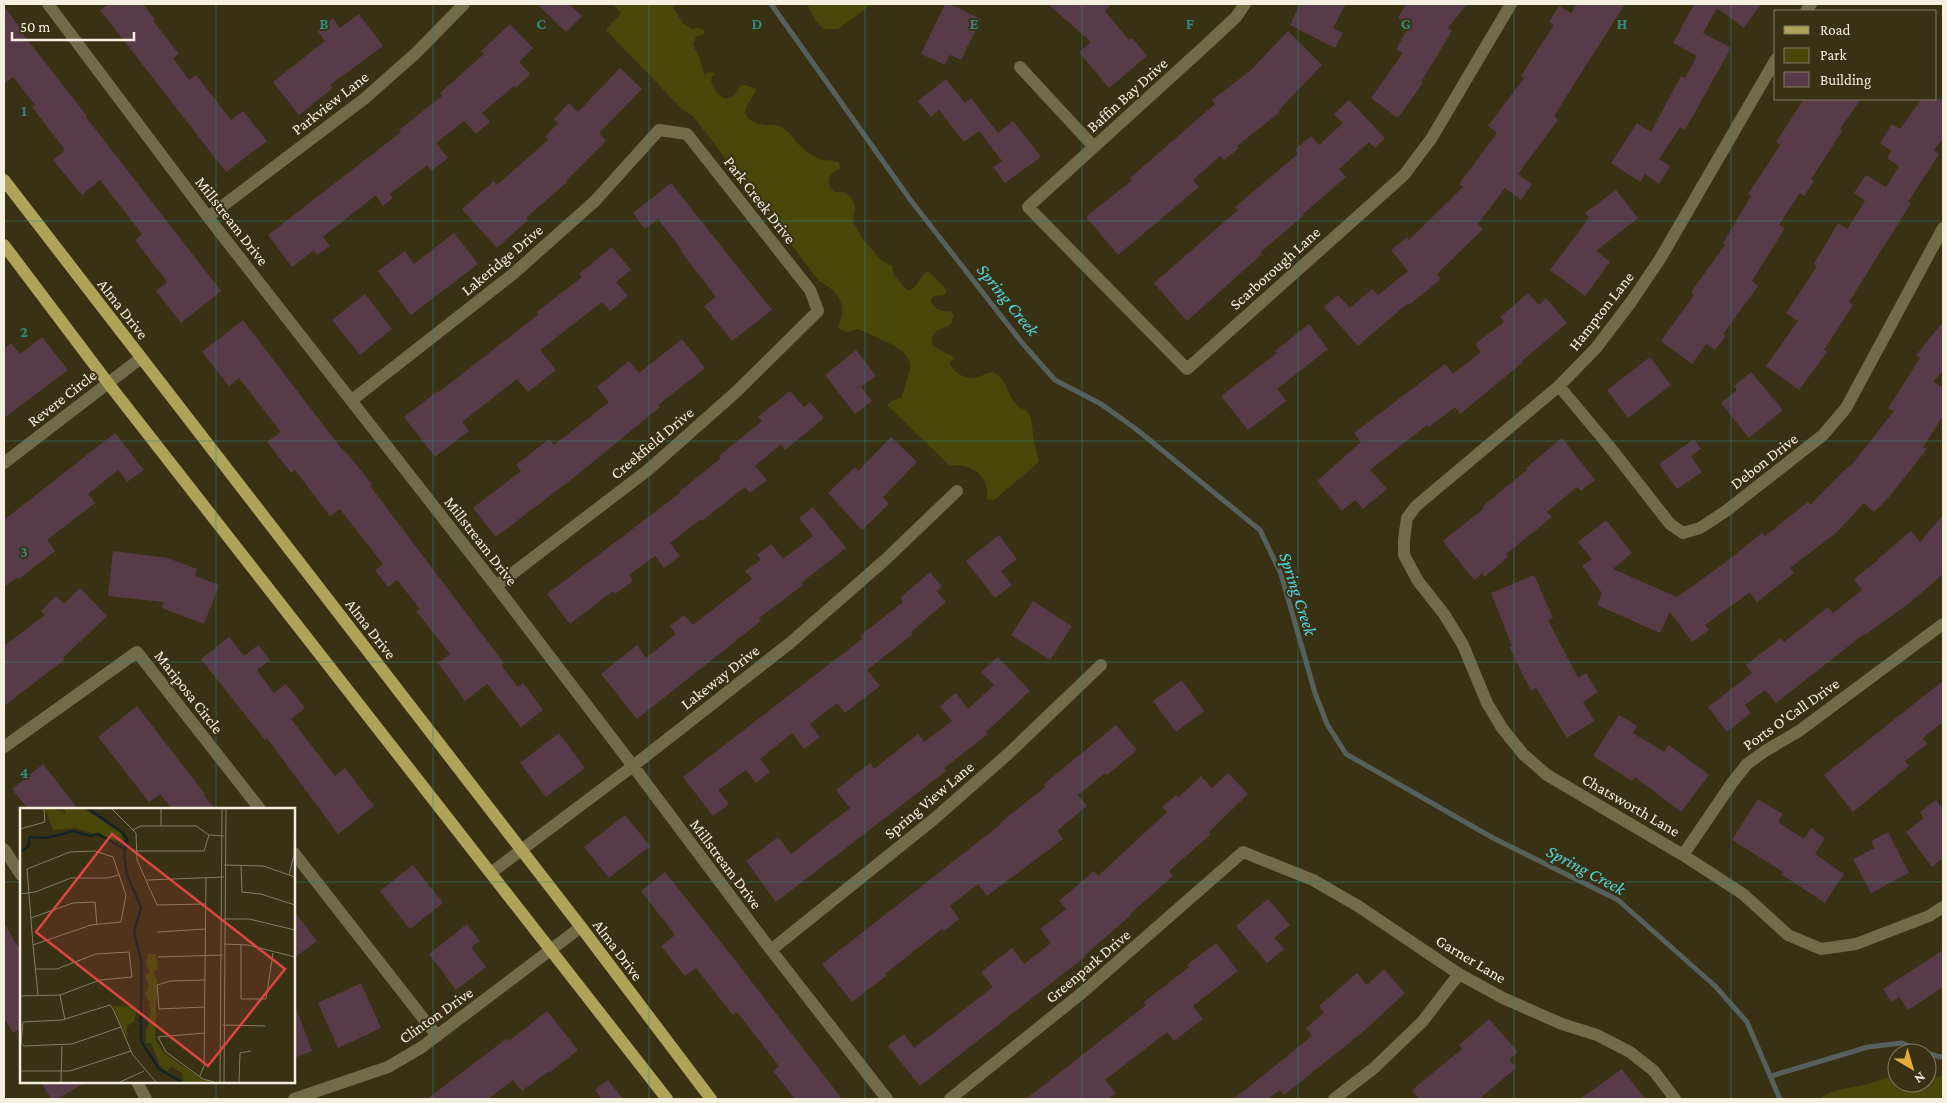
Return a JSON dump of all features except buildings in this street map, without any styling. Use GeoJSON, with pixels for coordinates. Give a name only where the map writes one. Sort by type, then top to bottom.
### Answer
{"type":"FeatureCollection","features":[{"type":"Feature","properties":{"kind":"main road","name":"Alma Drive"},"geometry":{"type":"LineString","coordinates":[[4,180],[522,850],[711,1099]]}},
{"type":"Feature","properties":{"kind":"main road"},"geometry":{"type":"LineString","coordinates":[[4,245],[108,383],[492,872],[667,1099]]}},
{"type":"Feature","properties":{"kind":"street","name":"Millstream Drive"},"geometry":{"type":"LineString","coordinates":[[48,4],[208,217],[496,586],[770,950],[887,1099]]}},
{"type":"Feature","properties":{"kind":"street","name":"Parkview Lane"},"geometry":{"type":"LineString","coordinates":[[208,217],[364,99],[416,53],[464,4]]}},
{"type":"Feature","properties":{"kind":"street","name":"Baffin Bay Drive"},"geometry":{"type":"LineString","coordinates":[[1028,207],[1236,17],[1245,4]]}},
{"type":"Feature","properties":{"kind":"street","name":"Scarborough Lane"},"geometry":{"type":"LineString","coordinates":[[1028,207],[1186,369],[1404,175],[1432,138],[1511,4]]}},
{"type":"Feature","properties":{"kind":"street","name":"Hampton Lane"},"geometry":{"type":"LineString","coordinates":[[1404,539],[1407,518],[1416,506],[1559,386],[1596,348],[1636,295],[1660,259],[1774,62]]}},
{"type":"Feature","properties":{"kind":"street"},"geometry":{"type":"LineString","coordinates":[[1020,66],[1094,147]]}},
{"type":"Feature","properties":{"kind":"street","name":"Park Creek Drive"},"geometry":{"type":"LineString","coordinates":[[659,130],[687,134],[810,290],[818,311]]}},
{"type":"Feature","properties":{"kind":"street","name":"Lakeridge Drive"},"geometry":{"type":"LineString","coordinates":[[352,400],[513,274],[595,201],[659,130]]}},
{"type":"Feature","properties":{"kind":"street","name":"Debon Drive"},"geometry":{"type":"LineString","coordinates":[[1559,386],[1670,524],[1683,533],[1700,528],[1726,511],[1823,435],[1846,408],[1943,228]]}},
{"type":"Feature","properties":{"kind":"street","name":"Creekfield Drive"},"geometry":{"type":"LineString","coordinates":[[496,586],[648,470],[736,392],[818,311]]}},
{"type":"Feature","properties":{"kind":"street","name":"Revere Circle"},"geometry":{"type":"LineString","coordinates":[[4,463],[141,358]]}},
{"type":"Feature","properties":{"kind":"street","name":"Lakeway Drive"},"geometry":{"type":"LineString","coordinates":[[492,872],[633,766],[790,643],[885,560],[957,491]]}},
{"type":"Feature","properties":{"kind":"street","name":"Chatsworth Lane"},"geometry":{"type":"LineString","coordinates":[[1404,539],[1404,555],[1411,569],[1444,614],[1463,645],[1487,703],[1502,728],[1522,754],[1547,775],[1683,855],[1743,894],[1788,935],[1821,949],[1846,947],[1856,944],[1929,916],[1943,908]]}},
{"type":"Feature","properties":{"kind":"street","name":"Ports O'Call Drive"},"geometry":{"type":"LineString","coordinates":[[1683,855],[1747,764],[1765,750],[1799,731],[1943,624]]}},
{"type":"Feature","properties":{"kind":"street","name":"Mariposa Circle"},"geometry":{"type":"LineString","coordinates":[[4,747],[137,652],[259,808]]}},
{"type":"Feature","properties":{"kind":"street","name":"Spring View Lane"},"geometry":{"type":"LineString","coordinates":[[770,950],[934,819],[1008,754],[1102,665]]}},
{"type":"Feature","properties":{"kind":"street"},"geometry":{"type":"LineString","coordinates":[[4,849],[20,873]]}},
{"type":"Feature","properties":{"kind":"street","name":"Garner Lane"},"geometry":{"type":"LineString","coordinates":[[1243,852],[1313,880],[1358,906],[1460,974],[1503,998],[1562,1024],[1597,1035],[1630,1052],[1654,1071],[1675,1099]]}},
{"type":"Feature","properties":{"kind":"street","name":"Greenpark Drive"},"geometry":{"type":"LineString","coordinates":[[950,1099],[1083,992],[1243,852]]}},
{"type":"Feature","properties":{"kind":"street"},"geometry":{"type":"LineString","coordinates":[[295,854],[437,1036]]}},
{"type":"Feature","properties":{"kind":"street","name":"Clinton Drive"},"geometry":{"type":"LineString","coordinates":[[294,1099],[388,1067],[437,1036],[581,927]]}},
{"type":"Feature","properties":{"kind":"street"},"geometry":{"type":"LineString","coordinates":[[1334,1099],[1374,1068],[1422,1022],[1460,974]]}},
{"type":"Feature","properties":{"kind":"street"},"geometry":{"type":"LineString","coordinates":[[138,1083],[146,1099]]}},
{"type":"Feature","properties":{"kind":"green space"},"geometry":{"type":"Polygon","coordinates":[[[613,4],[675,4],[673,8],[684,24],[692,29],[699,28],[704,30],[704,34],[696,37],[693,45],[700,59],[704,75],[709,72],[715,73],[711,79],[712,85],[718,93],[726,99],[734,96],[740,86],[745,85],[756,89],[746,108],[748,118],[758,124],[779,126],[788,132],[811,155],[822,160],[839,163],[840,168],[829,178],[829,185],[834,192],[843,192],[851,197],[855,206],[853,221],[861,237],[882,261],[892,266],[894,275],[907,290],[911,290],[928,271],[947,292],[944,295],[933,296],[931,301],[936,308],[941,311],[950,311],[954,315],[951,324],[935,333],[932,345],[954,358],[949,363],[962,376],[975,378],[988,373],[994,373],[999,376],[1011,398],[1026,410],[1031,417],[1039,462],[994,500],[987,499],[986,484],[978,473],[965,466],[950,466],[887,405],[902,397],[910,366],[909,360],[898,348],[890,343],[858,329],[847,332],[838,328],[841,320],[842,305],[836,294],[819,281],[693,116],[682,109],[606,30],[621,13],[613,4]]]}},
{"type":"Feature","properties":{"kind":"green space"},"geometry":{"type":"Polygon","coordinates":[[[807,4],[872,4],[838,29],[824,29],[816,21],[807,4]]]}},
{"type":"Feature","properties":{"kind":"green space"},"geometry":{"type":"Polygon","coordinates":[[[1943,1076],[1943,1099],[1820,1099],[1835,1091],[1887,1078],[1887,1093],[1937,1093],[1937,1077],[1943,1076]]]}},
{"type":"Feature","properties":{"kind":"waterway","name":"Spring Creek"},"geometry":{"type":"LineString","coordinates":[[771,4],[912,202],[1023,344],[1055,380],[1101,404],[1136,429],[1260,530],[1281,574],[1315,693],[1327,724],[1346,754],[1493,838],[1618,900],[1715,986],[1747,1022],[1780,1099]]}},
{"type":"Feature","properties":{"kind":"waterway"},"geometry":{"type":"LineString","coordinates":[[1771,1076],[1868,1047],[1887,1045]]}},
{"type":"Feature","properties":{"kind":"waterway"},"geometry":{"type":"LineString","coordinates":[[1937,1056],[1943,1056]]}}]}
